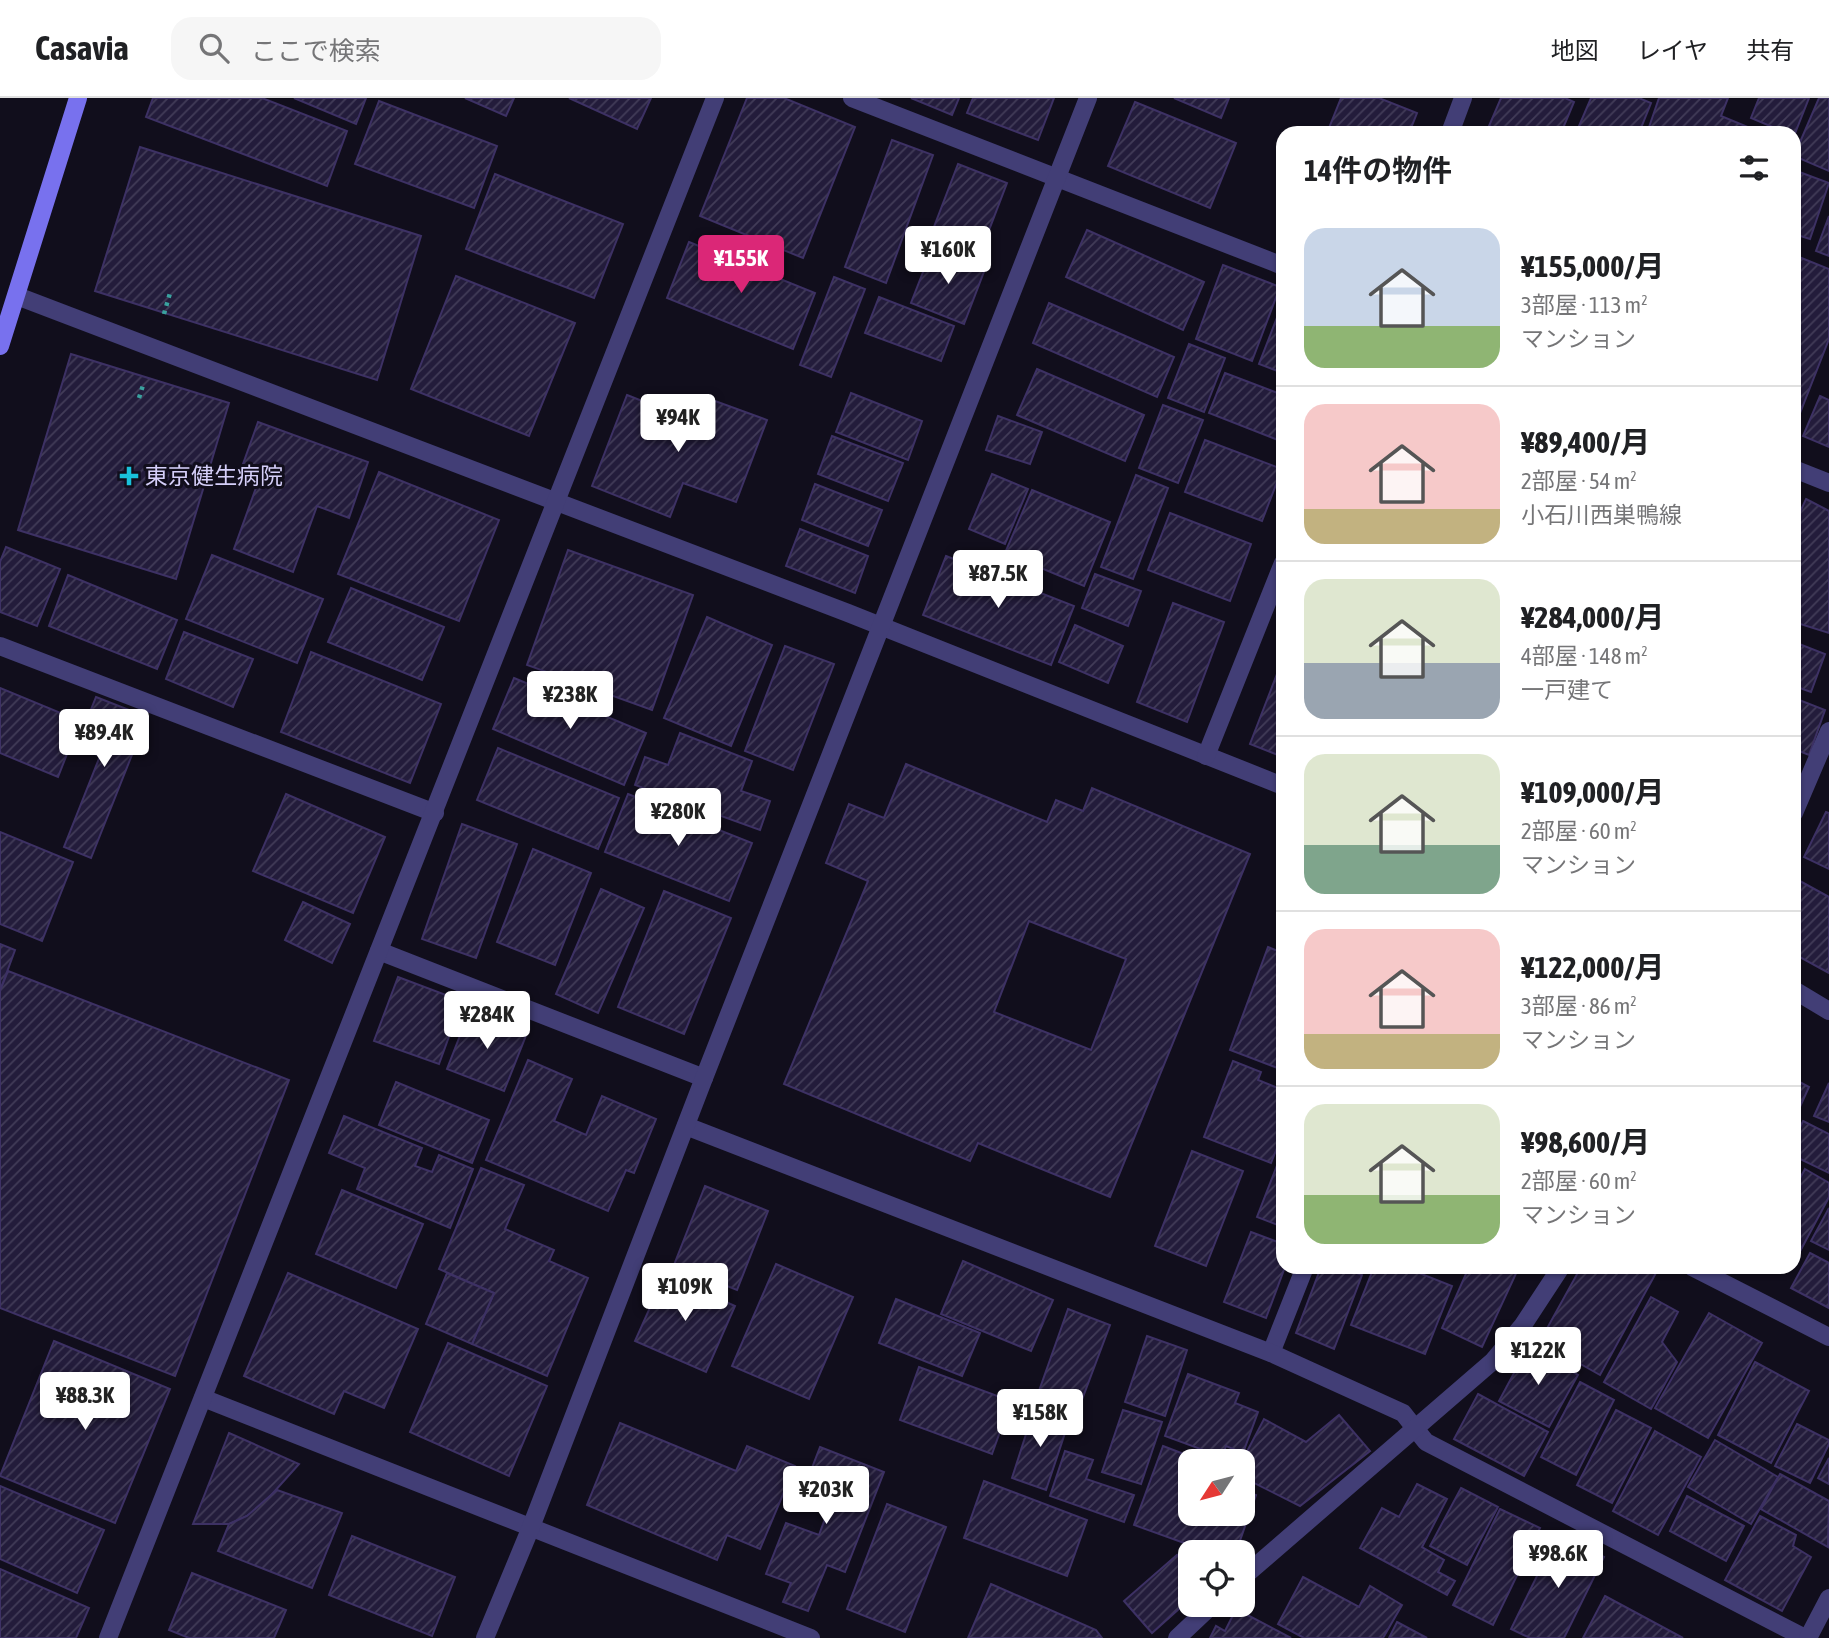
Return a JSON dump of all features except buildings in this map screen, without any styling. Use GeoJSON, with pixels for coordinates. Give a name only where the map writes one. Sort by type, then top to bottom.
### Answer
{"type":"FeatureCollection","features":[{"type":"Feature","properties":{"kind":"main road"},"geometry":{"type":"LineString","coordinates":[[0,346],[78,98]]}},
{"type":"Feature","properties":{"kind":"street"},"geometry":{"type":"LineString","coordinates":[[108,1638],[715,98]]}},
{"type":"Feature","properties":{"kind":"street"},"geometry":{"type":"LineString","coordinates":[[852,98],[1276,263]]}},
{"type":"Feature","properties":{"kind":"street"},"geometry":{"type":"LineString","coordinates":[[485,1638],[531,1527],[1088,98]]}},
{"type":"Feature","properties":{"kind":"street"},"geometry":{"type":"LineString","coordinates":[[1453,126],[1463,98]]}},
{"type":"Feature","properties":{"kind":"street"},"geometry":{"type":"LineString","coordinates":[[17,296],[555,499],[1276,783]]}},
{"type":"Feature","properties":{"kind":"street"},"geometry":{"type":"LineString","coordinates":[[1801,472],[1829,483]]}},
{"type":"Feature","properties":{"kind":"street"},"geometry":{"type":"LineString","coordinates":[[1206,756],[1276,581]]}},
{"type":"Feature","properties":{"kind":"street"},"geometry":{"type":"LineString","coordinates":[[0,646],[435,813]]}},
{"type":"Feature","properties":{"kind":"street"},"geometry":{"type":"LineString","coordinates":[[1801,797],[1829,731]]}},
{"type":"Feature","properties":{"kind":"street"},"geometry":{"type":"LineString","coordinates":[[379,951],[704,1078]]}},
{"type":"Feature","properties":{"kind":"street"},"geometry":{"type":"LineString","coordinates":[[1801,994],[1829,1011]]}},
{"type":"Feature","properties":{"kind":"street"},"geometry":{"type":"LineString","coordinates":[[686,1126],[1270,1353],[1403,1413],[1426,1442],[1807,1638],[1829,1598]]}},
{"type":"Feature","properties":{"kind":"street"},"geometry":{"type":"LineString","coordinates":[[1270,1353],[1302,1274]]}},
{"type":"Feature","properties":{"kind":"street"},"geometry":{"type":"LineString","coordinates":[[1255,1567],[1413,1427],[1493,1361],[1523,1325],[1556,1274]]}},
{"type":"Feature","properties":{"kind":"street"},"geometry":{"type":"LineString","coordinates":[[1706,1274],[1829,1337]]}},
{"type":"Feature","properties":{"kind":"street"},"geometry":{"type":"LineString","coordinates":[[204,1398],[811,1638]]}},
{"type":"Feature","properties":{"kind":"street"},"geometry":{"type":"LineString","coordinates":[[1177,1638],[1199,1617]]}},
{"type":"Feature","properties":{"kind":"place","name":"東京健生病院"},"geometry":{"type":"Point","coordinates":[129,476]}}]}
